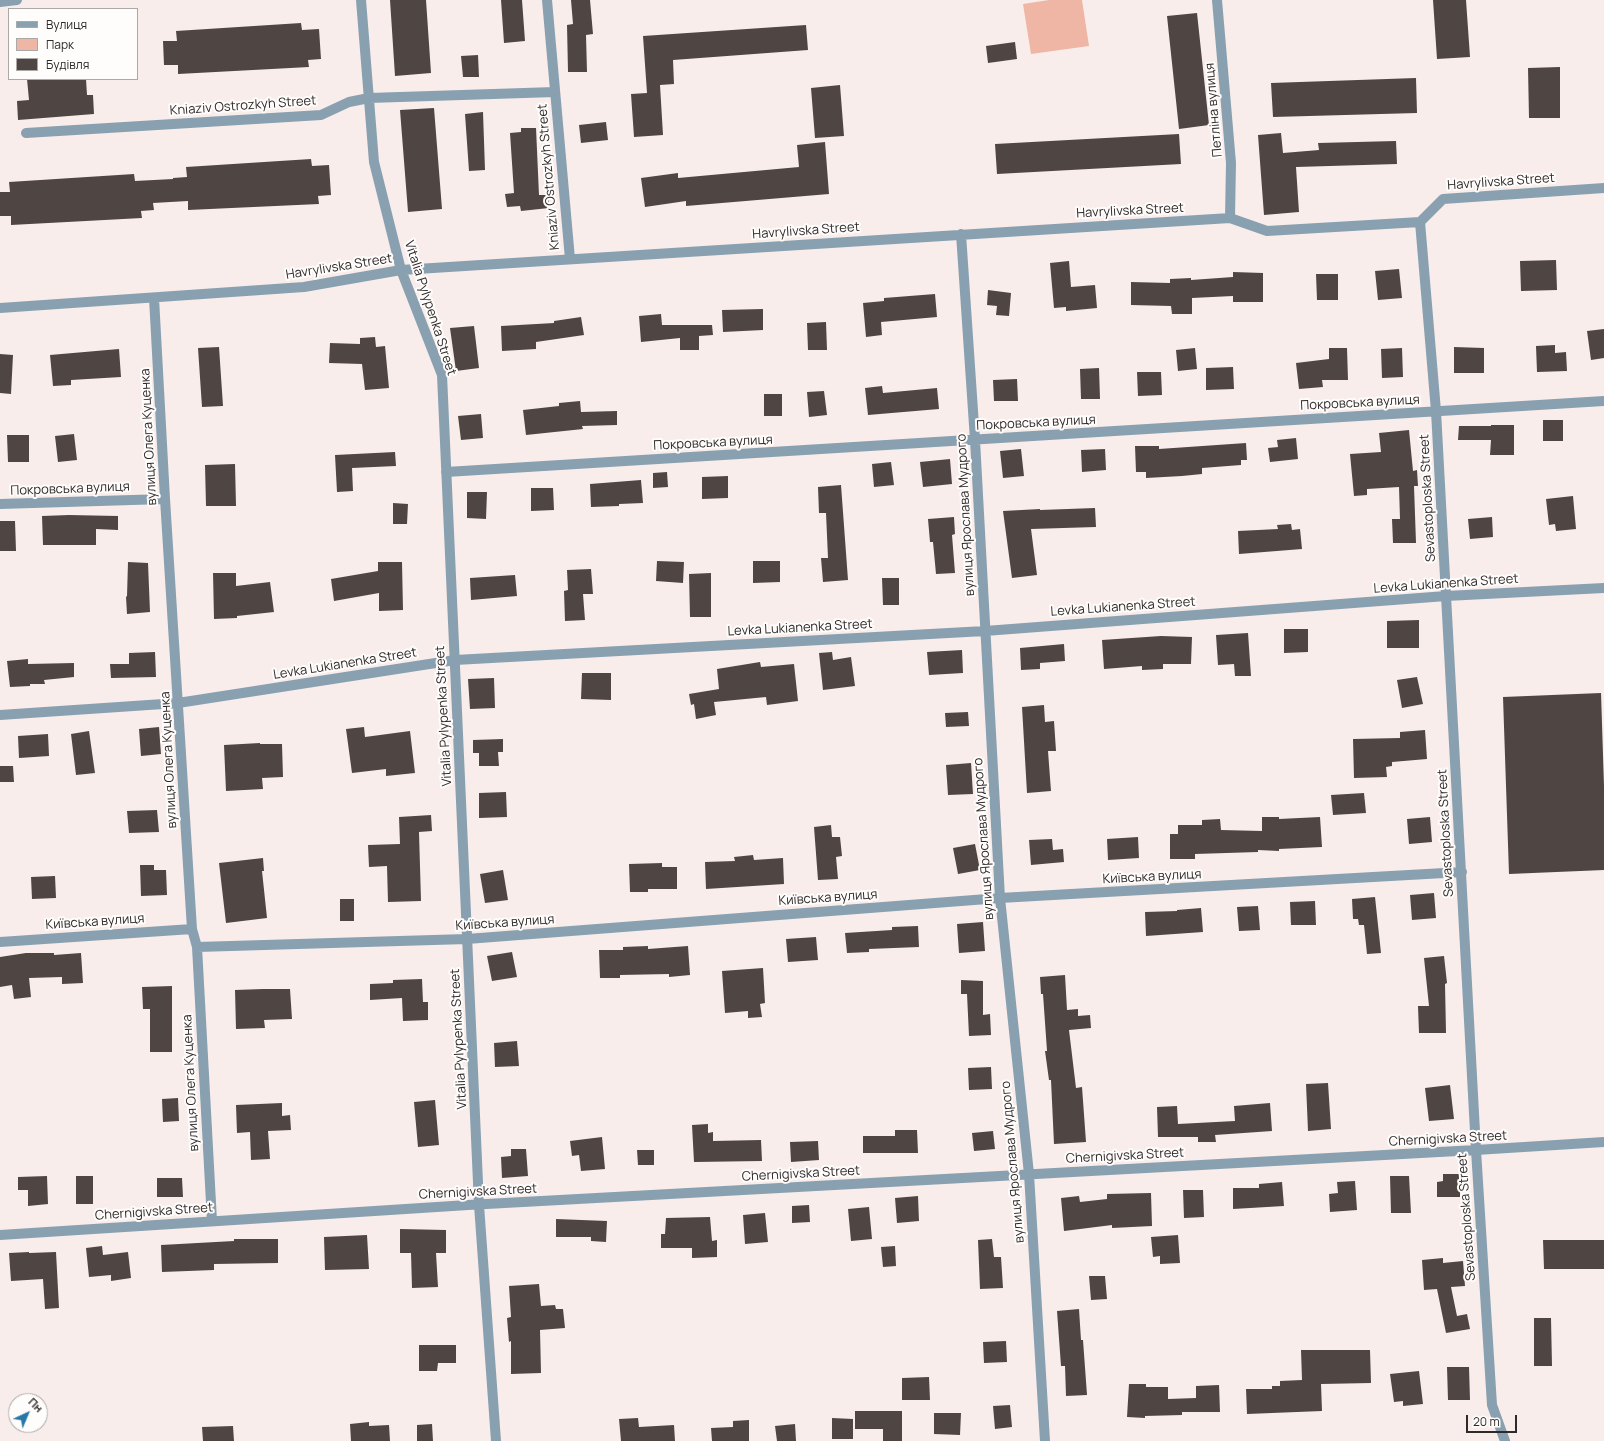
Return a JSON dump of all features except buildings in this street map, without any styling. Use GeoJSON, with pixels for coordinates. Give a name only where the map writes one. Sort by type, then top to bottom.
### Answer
{"type":"FeatureCollection","features":[{"type":"Feature","properties":{"kind":"street"},"geometry":{"type":"LineString","coordinates":[[0,2],[17,0]]}},
{"type":"Feature","properties":{"kind":"street","name":"Vitalia Pylypenka Street"},"geometry":{"type":"LineString","coordinates":[[361,0],[374,162],[401,270],[442,375],[479,1205],[496,1441]]}},
{"type":"Feature","properties":{"kind":"street","name":"Kniaziv Ostrozkyh Street"},"geometry":{"type":"LineString","coordinates":[[547,0],[570,259]]}},
{"type":"Feature","properties":{"kind":"street","name":"Петліна вулиця"},"geometry":{"type":"LineString","coordinates":[[1217,0],[1231,163],[1230,218]]}},
{"type":"Feature","properties":{"kind":"street","name":"Kniaziv Ostrozkyh Street"},"geometry":{"type":"LineString","coordinates":[[26,133],[321,115],[349,102],[369,98],[555,92]]}},
{"type":"Feature","properties":{"kind":"street","name":"Havrylivska Street"},"geometry":{"type":"LineString","coordinates":[[0,308],[304,287],[401,270],[961,234],[1230,218],[1267,231],[1420,222],[1443,199],[1604,188]]}},
{"type":"Feature","properties":{"kind":"street","name":"Sevastoploska Street"},"geometry":{"type":"LineString","coordinates":[[1420,222],[1436,412],[1476,1150],[1492,1405],[1505,1441]]}},
{"type":"Feature","properties":{"kind":"street","name":"вулиця Ярослава Мудрого"},"geometry":{"type":"LineString","coordinates":[[961,234],[975,440],[1000,898],[1029,1174],[1045,1441]]}},
{"type":"Feature","properties":{"kind":"street","name":"вулиця Олега Куценка"},"geometry":{"type":"LineString","coordinates":[[154,298],[192,929],[197,947],[212,1221]]}},
{"type":"Feature","properties":{"kind":"street","name":"Покровська вулиця"},"geometry":{"type":"LineString","coordinates":[[446,472],[1604,401]]}},
{"type":"Feature","properties":{"kind":"street","name":"Покровська вулиця"},"geometry":{"type":"LineString","coordinates":[[0,504],[165,499]]}},
{"type":"Feature","properties":{"kind":"street","name":"Levka Lukianenka Street"},"geometry":{"type":"LineString","coordinates":[[0,716],[178,703],[455,660],[985,631],[1446,596],[1604,588]]}},
{"type":"Feature","properties":{"kind":"street","name":"Київська вулиця"},"geometry":{"type":"LineString","coordinates":[[197,947],[467,939],[1000,898],[1462,872]]}},
{"type":"Feature","properties":{"kind":"street","name":"Київська вулиця"},"geometry":{"type":"LineString","coordinates":[[0,942],[192,929]]}},
{"type":"Feature","properties":{"kind":"street","name":"Chernigivska Street"},"geometry":{"type":"LineString","coordinates":[[0,1235],[479,1205],[1604,1142]]}},
{"type":"Feature","properties":{"kind":"green space"},"geometry":{"type":"Polygon","coordinates":[[[1049,0],[1082,0],[1089,46],[1031,54],[1023,4],[1049,0]]]}}]}
